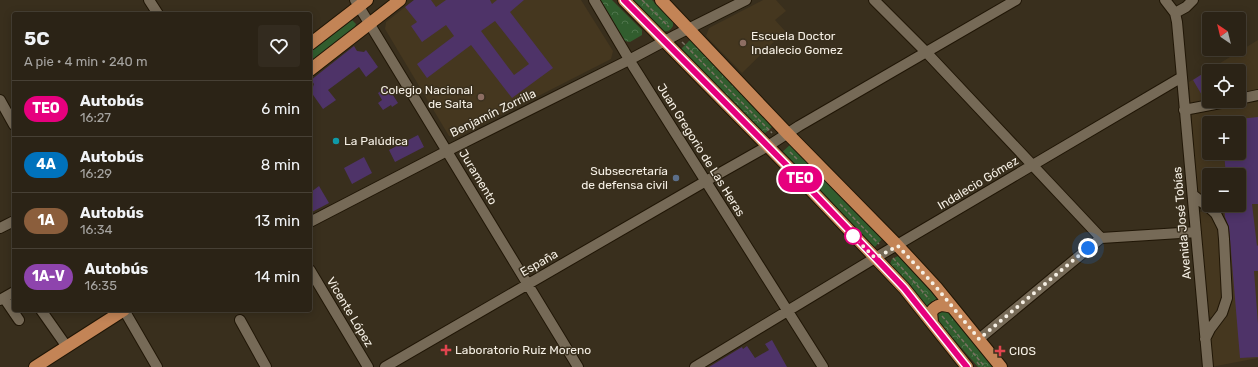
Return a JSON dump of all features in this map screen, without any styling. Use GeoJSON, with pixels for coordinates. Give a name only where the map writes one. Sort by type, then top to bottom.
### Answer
{"type":"FeatureCollection","features":[{"type":"Feature","properties":{"kind":"main road"},"geometry":{"type":"LineString","coordinates":[[312,68],[400,0]]}},
{"type":"Feature","properties":{"kind":"main road"},"geometry":{"type":"LineString","coordinates":[[624,0],[768,146],[904,288],[967,367]]}},
{"type":"Feature","properties":{"kind":"main road"},"geometry":{"type":"LineString","coordinates":[[661,0],[787,133],[898,246],[952,306],[1001,367]]}},
{"type":"Feature","properties":{"kind":"main road"},"geometry":{"type":"LineString","coordinates":[[312,42],[360,2]]}},
{"type":"Feature","properties":{"kind":"main road"},"geometry":{"type":"LineString","coordinates":[[932,322],[931,312],[935,307],[943,304],[952,306]]}},
{"type":"Feature","properties":{"kind":"main road"},"geometry":{"type":"LineString","coordinates":[[35,367],[121,312]]}},
{"type":"Feature","properties":{"kind":"street"},"geometry":{"type":"LineString","coordinates":[[149,0],[157,12]]}},
{"type":"Feature","properties":{"kind":"street","name":"Juan Gregorio de Las Heras"},"geometry":{"type":"LineString","coordinates":[[594,0],[629,60],[823,367]]}},
{"type":"Feature","properties":{"kind":"street","name":"Benjamín Zorrilla"},"geometry":{"type":"LineString","coordinates":[[312,221],[746,0]]}},
{"type":"Feature","properties":{"kind":"street"},"geometry":{"type":"LineString","coordinates":[[874,0],[926,52],[1100,238]]}},
{"type":"Feature","properties":{"kind":"street","name":"España"},"geometry":{"type":"LineString","coordinates":[[385,367],[768,146],[787,133],[1016,0]]}},
{"type":"Feature","properties":{"kind":"street"},"geometry":{"type":"LineString","coordinates":[[1165,0],[1175,13],[1186,7],[1192,0]]}},
{"type":"Feature","properties":{"kind":"street","name":"Juramento"},"geometry":{"type":"LineString","coordinates":[[360,2],[370,24],[578,367]]}},
{"type":"Feature","properties":{"kind":"street","name":"Avenida José Tobías"},"geometry":{"type":"LineString","coordinates":[[1175,13],[1208,367]]}},
{"type":"Feature","properties":{"kind":"street","name":"Indalecio Gómez"},"geometry":{"type":"LineString","coordinates":[[695,367],[875,258],[898,246],[1182,77]]}},
{"type":"Feature","properties":{"kind":"street"},"geometry":{"type":"LineString","coordinates":[[1246,98],[1258,95]]}},
{"type":"Feature","properties":{"kind":"street"},"geometry":{"type":"LineString","coordinates":[[0,100],[12,121]]}},
{"type":"Feature","properties":{"kind":"street"},"geometry":{"type":"LineString","coordinates":[[1184,110],[1202,107]]}},
{"type":"Feature","properties":{"kind":"street"},"geometry":{"type":"LineString","coordinates":[[1193,195],[1216,214],[1223,228],[1224,239],[1227,298],[1222,313],[1210,329],[1205,339]]}},
{"type":"Feature","properties":{"kind":"street"},"geometry":{"type":"LineString","coordinates":[[0,228],[12,222]]}},
{"type":"Feature","properties":{"kind":"street"},"geometry":{"type":"LineString","coordinates":[[979,339],[1100,238],[1196,232]]}},
{"type":"Feature","properties":{"kind":"street","name":"Vicente López"},"geometry":{"type":"LineString","coordinates":[[312,273],[368,367]]}},
{"type":"Feature","properties":{"kind":"street"},"geometry":{"type":"LineString","coordinates":[[12,293],[2,299],[12,311]]}},
{"type":"Feature","properties":{"kind":"street"},"geometry":{"type":"LineString","coordinates":[[13,312],[19,320]]}},
{"type":"Feature","properties":{"kind":"street"},"geometry":{"type":"LineString","coordinates":[[42,312],[67,347]]}},
{"type":"Feature","properties":{"kind":"street"},"geometry":{"type":"LineString","coordinates":[[125,312],[157,367]]}},
{"type":"Feature","properties":{"kind":"street"},"geometry":{"type":"LineString","coordinates":[[240,320],[266,367]]}},
{"type":"Feature","properties":{"kind":"shaded area","name":"Colegio Nacional de Salta"},"geometry":{"type":"Polygon","coordinates":[[[414,0],[581,0],[613,51],[611,59],[456,138],[449,136],[385,29],[386,22],[414,0]]]}},
{"type":"Feature","properties":{"kind":"shaded area","name":"Escuela Doctor Indalecio Gomez"},"geometry":{"type":"Polygon","coordinates":[[[763,0],[776,0],[786,11],[775,20],[785,31],[742,73],[706,36],[709,28],[763,0]]]}},
{"type":"Feature","properties":{"kind":"shaded area"},"geometry":{"type":"Polygon","coordinates":[[[1258,40],[1258,358],[1211,367],[1209,347],[1213,317],[1210,317],[1209,315],[1199,214],[1202,212],[1246,212],[1246,168],[1202,168],[1202,199],[1197,194],[1189,82],[1202,74],[1202,108],[1246,108],[1246,64],[1219,64],[1232,56],[1246,56],[1246,47],[1258,40]]]}},
{"type":"Feature","properties":{"kind":"green space"},"geometry":{"type":"Polygon","coordinates":[[[599,0],[612,0],[642,30],[642,35],[630,42],[625,41],[599,0]]]}},
{"type":"Feature","properties":{"kind":"green space"},"geometry":{"type":"Polygon","coordinates":[[[631,0],[652,0],[673,21],[673,26],[671,29],[668,31],[661,31],[631,0]]]}},
{"type":"Feature","properties":{"kind":"green space"},"geometry":{"type":"Polygon","coordinates":[[[352,20],[356,24],[354,29],[312,60],[312,50],[352,20]]]}},
{"type":"Feature","properties":{"kind":"green space"},"geometry":{"type":"Polygon","coordinates":[[[691,39],[773,126],[763,135],[681,49],[691,39]]]}},
{"type":"Feature","properties":{"kind":"green space"},"geometry":{"type":"Polygon","coordinates":[[[791,144],[883,238],[873,249],[780,154],[791,144]]]}},
{"type":"Feature","properties":{"kind":"green space"},"geometry":{"type":"Polygon","coordinates":[[[898,256],[941,302],[928,308],[890,264],[892,259],[898,256]]]}},
{"type":"Feature","properties":{"kind":"green space"},"geometry":{"type":"Polygon","coordinates":[[[945,310],[950,313],[994,367],[978,367],[937,320],[936,316],[938,311],[945,310]]]}},
{"type":"Feature","properties":{"kind":"building"},"geometry":{"type":"Polygon","coordinates":[[[414,0],[431,0],[436,7],[446,0],[490,0],[492,4],[497,0],[524,0],[510,12],[553,68],[512,98],[471,45],[427,78],[417,64],[454,36],[446,25],[422,42],[411,26],[417,22],[405,7],[414,0]],[[495,21],[481,31],[514,75],[529,64],[495,21]]]}},
{"type":"Feature","properties":{"kind":"building"},"geometry":{"type":"Polygon","coordinates":[[[354,46],[357,51],[364,52],[366,50],[378,67],[366,77],[359,67],[328,90],[336,100],[323,109],[312,93],[314,84],[312,79],[354,46]]]}},
{"type":"Feature","properties":{"kind":"building"},"geometry":{"type":"Polygon","coordinates":[[[1202,74],[1202,95],[1193,80],[1202,74]]]}},
{"type":"Feature","properties":{"kind":"building"},"geometry":{"type":"Polygon","coordinates":[[[387,86],[398,103],[383,110],[378,103],[382,100],[378,93],[387,86]]]}},
{"type":"Feature","properties":{"kind":"building"},"geometry":{"type":"Polygon","coordinates":[[[1258,117],[1258,204],[1252,204],[1257,246],[1258,245],[1258,271],[1254,271],[1258,324],[1258,357],[1240,358],[1229,227],[1225,212],[1246,212],[1246,168],[1225,168],[1225,160],[1246,160],[1246,118],[1258,117]]]}},
{"type":"Feature","properties":{"kind":"building"},"geometry":{"type":"Polygon","coordinates":[[[418,135],[424,147],[395,162],[389,150],[418,135]]]}},
{"type":"Feature","properties":{"kind":"building"},"geometry":{"type":"Polygon","coordinates":[[[364,157],[372,173],[352,184],[344,168],[364,157]]]}},
{"type":"Feature","properties":{"kind":"building"},"geometry":{"type":"Polygon","coordinates":[[[319,186],[329,203],[312,212],[313,196],[312,191],[319,186]]]}},
{"type":"Feature","properties":{"kind":"building"},"geometry":{"type":"Polygon","coordinates":[[[772,340],[787,367],[709,367],[742,347],[743,349],[747,346],[755,358],[769,350],[765,344],[772,340]]]}},
{"type":"Feature","properties":{"kind":"bus line","name":"TEO"},"geometry":{"type":"LineString","coordinates":[[624,0],[808,187],[904,288],[967,367]]}},
{"type":"Feature","properties":{"kind":"place","name":"Escuela Doctor Indalecio Gomez"},"geometry":{"type":"Point","coordinates":[743,43]}},
{"type":"Feature","properties":{"kind":"place","name":"Colegio Nacional de Salta"},"geometry":{"type":"Point","coordinates":[481,97]}},
{"type":"Feature","properties":{"kind":"place","name":"La Palúdica"},"geometry":{"type":"Point","coordinates":[336,141]}},
{"type":"Feature","properties":{"kind":"place","name":"Subsecretaría de defensa civil"},"geometry":{"type":"Point","coordinates":[676,178]}},
{"type":"Feature","properties":{"kind":"place","name":"Laboratorio Ruiz Moreno"},"geometry":{"type":"Point","coordinates":[446,350]}},
{"type":"Feature","properties":{"kind":"place","name":"CIOS"},"geometry":{"type":"Point","coordinates":[1000,351]}},
{"type":"Feature","properties":{"kind":"route"},"geometry":{"type":"LineString","coordinates":[[853,236],[875,258],[898,246],[936,287],[979,339],[1088,248]]}}]}
